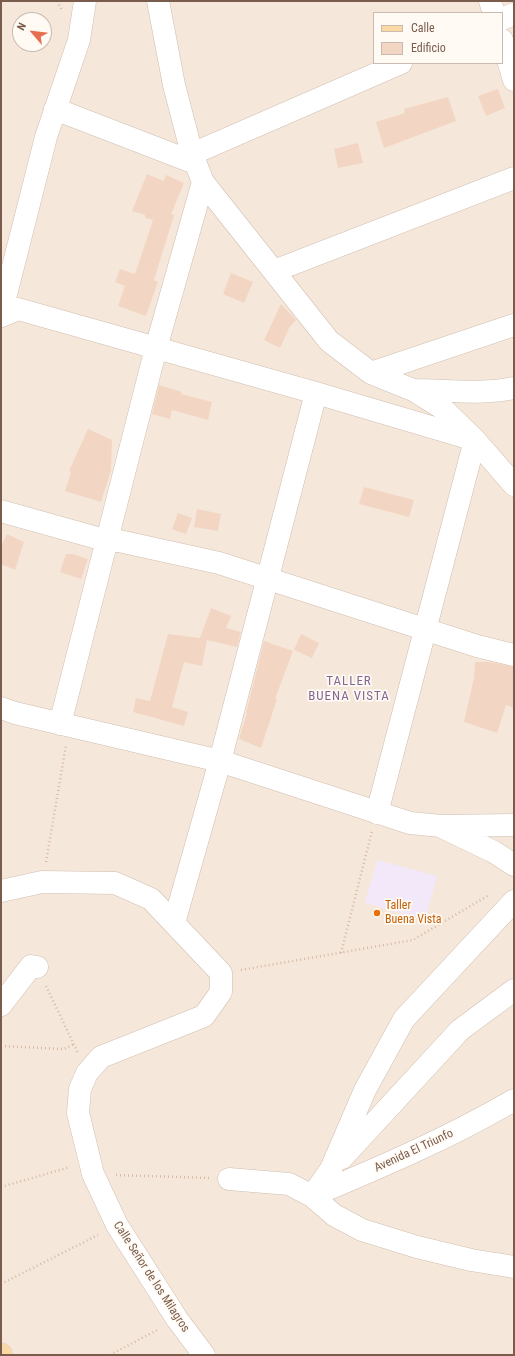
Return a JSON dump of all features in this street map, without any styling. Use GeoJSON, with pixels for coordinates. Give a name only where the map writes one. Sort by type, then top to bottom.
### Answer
{"type":"FeatureCollection","features":[{"type":"Feature","properties":{"kind":"street"},"geometry":{"type":"LineString","coordinates":[[1,315],[46,136],[78,40],[85,1]]}},
{"type":"Feature","properties":{"kind":"street"},"geometry":{"type":"LineString","coordinates":[[490,1],[494,12]]}},
{"type":"Feature","properties":{"kind":"street"},"geometry":{"type":"LineString","coordinates":[[163,3],[174,85],[197,166],[274,271],[329,341],[371,372],[413,390],[442,408],[475,440],[514,485]]}},
{"type":"Feature","properties":{"kind":"street"},"geometry":{"type":"LineString","coordinates":[[503,19],[514,14]]}},
{"type":"Feature","properties":{"kind":"street"},"geometry":{"type":"LineString","coordinates":[[503,43],[514,80]]}},
{"type":"Feature","properties":{"kind":"street"},"geometry":{"type":"LineString","coordinates":[[55,109],[197,166],[399,64]]}},
{"type":"Feature","properties":{"kind":"street"},"geometry":{"type":"LineString","coordinates":[[65,725],[108,541],[156,348],[197,166]]}},
{"type":"Feature","properties":{"kind":"street"},"geometry":{"type":"LineString","coordinates":[[274,271],[514,178]]}},
{"type":"Feature","properties":{"kind":"street"},"geometry":{"type":"LineString","coordinates":[[1,315],[18,309],[316,393],[475,440]]}},
{"type":"Feature","properties":{"kind":"street"},"geometry":{"type":"LineString","coordinates":[[371,372],[514,326]]}},
{"type":"Feature","properties":{"kind":"street"},"geometry":{"type":"LineString","coordinates":[[413,390],[469,393],[494,392],[514,388]]}},
{"type":"Feature","properties":{"kind":"street"},"geometry":{"type":"LineString","coordinates":[[174,923],[220,761],[316,393]]}},
{"type":"Feature","properties":{"kind":"street"},"geometry":{"type":"LineString","coordinates":[[377,813],[475,440]]}},
{"type":"Feature","properties":{"kind":"street"},"geometry":{"type":"LineString","coordinates":[[1,510],[108,541],[119,541],[219,563],[477,646],[514,655]]}},
{"type":"Feature","properties":{"kind":"street"},"geometry":{"type":"LineString","coordinates":[[1,708],[15,713],[220,761],[410,823],[441,826],[514,825]]}},
{"type":"Feature","properties":{"kind":"street"},"geometry":{"type":"LineString","coordinates":[[441,826],[494,852],[514,865]]}},
{"type":"Feature","properties":{"kind":"street"},"geometry":{"type":"LineString","coordinates":[[1,891],[42,882],[115,883],[151,899],[221,973]]}},
{"type":"Feature","properties":{"kind":"street"},"geometry":{"type":"LineString","coordinates":[[331,1169],[365,1090],[404,1019],[514,901]]}},
{"type":"Feature","properties":{"kind":"street"},"geometry":{"type":"LineString","coordinates":[[1,1005],[31,966],[37,967]]}},
{"type":"Feature","properties":{"kind":"street","name":"Calle Señor de los Milagros"},"geometry":{"type":"LineString","coordinates":[[204,1355],[177,1319],[117,1225],[91,1167],[78,1113],[80,1089],[88,1073],[101,1057],[204,1016],[221,992],[221,973]]}},
{"type":"Feature","properties":{"kind":"street"},"geometry":{"type":"LineString","coordinates":[[312,1196],[331,1169],[460,1030],[514,990]]}},
{"type":"Feature","properties":{"kind":"street","name":"Avenida El Triunfo"},"geometry":{"type":"LineString","coordinates":[[312,1196],[395,1161],[483,1118],[514,1100]]}},
{"type":"Feature","properties":{"kind":"street"},"geometry":{"type":"LineString","coordinates":[[229,1179],[289,1184],[312,1196],[334,1215],[362,1230],[417,1247],[471,1260],[514,1267]]}},
{"type":"Feature","properties":{"kind":"path"},"geometry":{"type":"LineString","coordinates":[[42,882],[65,725]]}},
{"type":"Feature","properties":{"kind":"path"},"geometry":{"type":"LineString","coordinates":[[340,953],[377,813]]}},
{"type":"Feature","properties":{"kind":"path"},"geometry":{"type":"LineString","coordinates":[[221,973],[413,940],[492,894]]}},
{"type":"Feature","properties":{"kind":"path"},"geometry":{"type":"LineString","coordinates":[[37,967],[88,1073]]}},
{"type":"Feature","properties":{"kind":"path"},"geometry":{"type":"LineString","coordinates":[[1,1046],[64,1049],[74,1044]]}},
{"type":"Feature","properties":{"kind":"path"},"geometry":{"type":"LineString","coordinates":[[1,1187],[91,1167],[229,1179]]}},
{"type":"Feature","properties":{"kind":"path"},"geometry":{"type":"LineString","coordinates":[[1,1284],[117,1225]]}},
{"type":"Feature","properties":{"kind":"path"},"geometry":{"type":"LineString","coordinates":[[110,1355],[177,1319]]}},
{"type":"Feature","properties":{"kind":"shaded area"},"geometry":{"type":"Polygon","coordinates":[[[1,1],[514,1],[514,1355],[1,1355],[1,1]]]}},
{"type":"Feature","properties":{"kind":"shaded area"},"geometry":{"type":"Polygon","coordinates":[[[377,860],[437,876],[425,920],[365,903],[377,860]]]}},
{"type":"Feature","properties":{"kind":"building"},"geometry":{"type":"Polygon","coordinates":[[[498,89],[505,108],[486,116],[478,96],[498,89]]]}},
{"type":"Feature","properties":{"kind":"building"},"geometry":{"type":"Polygon","coordinates":[[[448,97],[456,121],[384,148],[376,122],[405,113],[404,109],[448,97]]]}},
{"type":"Feature","properties":{"kind":"building"},"geometry":{"type":"Polygon","coordinates":[[[358,143],[363,163],[338,168],[334,149],[358,143]]]}},
{"type":"Feature","properties":{"kind":"building"},"geometry":{"type":"Polygon","coordinates":[[[147,174],[164,181],[166,175],[184,183],[171,214],[174,215],[154,280],[158,282],[146,316],[118,306],[125,286],[115,282],[120,269],[135,274],[153,220],[145,218],[145,215],[132,211],[147,174]]]}},
{"type":"Feature","properties":{"kind":"building"},"geometry":{"type":"Polygon","coordinates":[[[231,273],[253,282],[244,303],[223,294],[231,273]]]}},
{"type":"Feature","properties":{"kind":"building"},"geometry":{"type":"Polygon","coordinates":[[[281,304],[296,320],[289,328],[280,348],[264,340],[281,304]]]}},
{"type":"Feature","properties":{"kind":"building"},"geometry":{"type":"Polygon","coordinates":[[[159,385],[182,392],[181,394],[212,402],[208,420],[172,410],[170,419],[152,414],[159,385]]]}},
{"type":"Feature","properties":{"kind":"building"},"geometry":{"type":"Polygon","coordinates":[[[88,429],[112,440],[111,470],[101,502],[65,491],[71,472],[69,471],[88,429]]]}},
{"type":"Feature","properties":{"kind":"building"},"geometry":{"type":"Polygon","coordinates":[[[364,487],[414,500],[409,517],[359,504],[364,487]]]}},
{"type":"Feature","properties":{"kind":"building"},"geometry":{"type":"Polygon","coordinates":[[[197,509],[221,514],[218,531],[194,527],[197,509]]]}},
{"type":"Feature","properties":{"kind":"building"},"geometry":{"type":"Polygon","coordinates":[[[178,513],[192,518],[186,534],[172,529],[178,513]]]}},
{"type":"Feature","properties":{"kind":"building"},"geometry":{"type":"Polygon","coordinates":[[[7,534],[24,542],[15,570],[1,564],[1,547],[7,534]]]}},
{"type":"Feature","properties":{"kind":"building"},"geometry":{"type":"Polygon","coordinates":[[[66,554],[73,554],[88,559],[81,579],[60,572],[66,554]]]}},
{"type":"Feature","properties":{"kind":"building"},"geometry":{"type":"Polygon","coordinates":[[[211,608],[231,616],[226,628],[241,632],[237,647],[207,640],[202,666],[184,662],[172,707],[188,712],[184,726],[133,712],[136,698],[150,701],[168,634],[200,638],[211,608]]]}},
{"type":"Feature","properties":{"kind":"building"},"geometry":{"type":"Polygon","coordinates":[[[301,634],[319,643],[312,658],[294,650],[301,634]]]}},
{"type":"Feature","properties":{"kind":"building"},"geometry":{"type":"Polygon","coordinates":[[[264,641],[293,651],[275,699],[277,699],[261,748],[239,739],[247,713],[264,641]]]}},
{"type":"Feature","properties":{"kind":"building"},"geometry":{"type":"Polygon","coordinates":[[[475,662],[490,662],[514,667],[514,708],[506,705],[497,733],[464,722],[474,678],[475,662]]]}},
{"type":"Feature","properties":{"kind":"place","name":"Taller Buena Vista"},"geometry":{"type":"Point","coordinates":[377,913]}},
{"type":"Feature","properties":{"kind":"district","name":"TALLER BUENA VISTA"},"geometry":{"type":"Point","coordinates":[349,690]}}]}
